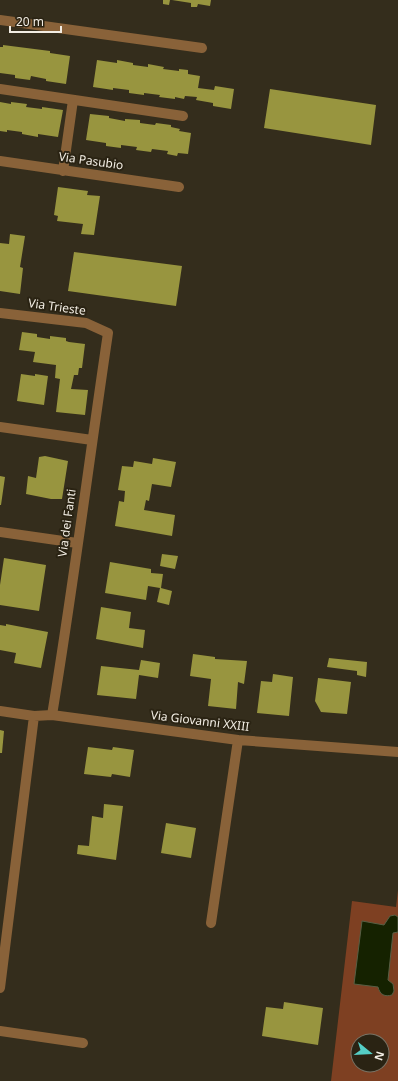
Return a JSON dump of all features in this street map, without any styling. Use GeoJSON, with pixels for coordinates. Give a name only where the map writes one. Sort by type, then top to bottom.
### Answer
{"type":"FeatureCollection","features":[{"type":"Feature","properties":{"kind":"street"},"geometry":{"type":"LineString","coordinates":[[0,20],[202,48]]}},
{"type":"Feature","properties":{"kind":"street"},"geometry":{"type":"LineString","coordinates":[[0,89],[183,116]]}},
{"type":"Feature","properties":{"kind":"street"},"geometry":{"type":"LineString","coordinates":[[63,171],[73,100]]}},
{"type":"Feature","properties":{"kind":"street","name":"Via Pasubio"},"geometry":{"type":"LineString","coordinates":[[0,162],[179,187]]}},
{"type":"Feature","properties":{"kind":"street","name":"Via Trieste"},"geometry":{"type":"LineString","coordinates":[[0,312],[86,323],[108,333]]}},
{"type":"Feature","properties":{"kind":"street","name":"Via dei Fanti"},"geometry":{"type":"LineString","coordinates":[[52,715],[70,606],[77,543],[108,333]]}},
{"type":"Feature","properties":{"kind":"street"},"geometry":{"type":"LineString","coordinates":[[0,427],[92,440]]}},
{"type":"Feature","properties":{"kind":"street"},"geometry":{"type":"LineString","coordinates":[[0,532],[77,543]]}},
{"type":"Feature","properties":{"kind":"street","name":"Via Giovanni XXIII"},"geometry":{"type":"LineString","coordinates":[[0,711],[34,716],[52,715],[238,740],[398,752]]}},
{"type":"Feature","properties":{"kind":"street"},"geometry":{"type":"LineString","coordinates":[[0,988],[2,970],[1,958],[34,716]]}},
{"type":"Feature","properties":{"kind":"street"},"geometry":{"type":"LineString","coordinates":[[211,923],[238,740]]}},
{"type":"Feature","properties":{"kind":"street"},"geometry":{"type":"LineString","coordinates":[[0,1031],[84,1043]]}},
{"type":"Feature","properties":{"kind":"shaded area"},"geometry":{"type":"Polygon","coordinates":[[[398,890],[398,1081],[331,1081],[352,901],[396,907],[398,890]]]}},
{"type":"Feature","properties":{"kind":"shaded area"},"geometry":{"type":"Polygon","coordinates":[[[395,915],[398,917],[398,932],[393,933],[388,980],[393,984],[394,991],[392,995],[387,996],[381,994],[378,987],[354,984],[362,921],[384,925],[390,916],[395,915]]]}},
{"type":"Feature","properties":{"kind":"building"},"geometry":{"type":"Polygon","coordinates":[[[163,0],[170,0],[169,5],[163,4],[163,0]]]}},
{"type":"Feature","properties":{"kind":"building"},"geometry":{"type":"Polygon","coordinates":[[[172,0],[211,0],[210,6],[198,4],[197,7],[191,7],[191,3],[172,0]]]}},
{"type":"Feature","properties":{"kind":"building"},"geometry":{"type":"Polygon","coordinates":[[[3,45],[50,51],[50,53],[70,56],[66,84],[46,81],[46,79],[31,76],[30,80],[15,78],[15,75],[0,73],[0,47],[3,47],[3,45]]]}},
{"type":"Feature","properties":{"kind":"building"},"geometry":{"type":"Polygon","coordinates":[[[97,60],[117,63],[117,60],[133,63],[133,65],[148,67],[148,64],[164,67],[163,69],[179,71],[179,69],[188,70],[188,74],[200,76],[198,88],[214,90],[215,86],[234,89],[231,109],[213,106],[213,103],[196,100],[197,97],[185,96],[184,99],[175,97],[175,99],[159,97],[160,95],[129,93],[129,90],[113,88],[113,90],[93,87],[97,60]]]}},
{"type":"Feature","properties":{"kind":"building"},"geometry":{"type":"Polygon","coordinates":[[[270,89],[376,105],[371,145],[264,128],[270,89]]]}},
{"type":"Feature","properties":{"kind":"building"},"geometry":{"type":"Polygon","coordinates":[[[0,102],[27,104],[26,107],[42,109],[42,107],[63,110],[58,137],[38,134],[38,137],[22,134],[22,132],[7,130],[7,132],[0,131],[0,102]]]}},
{"type":"Feature","properties":{"kind":"building"},"geometry":{"type":"Polygon","coordinates":[[[90,114],[109,116],[109,118],[125,121],[125,119],[140,120],[140,123],[171,125],[171,127],[180,129],[179,131],[191,133],[188,154],[178,153],[177,156],[167,154],[168,151],[152,149],[151,152],[136,150],[137,147],[121,145],[121,148],[106,146],[106,143],[86,140],[90,114]]]}},
{"type":"Feature","properties":{"kind":"building"},"geometry":{"type":"Polygon","coordinates":[[[58,187],[88,191],[87,195],[100,196],[94,235],[81,234],[83,224],[57,221],[58,216],[54,215],[58,187]]]}},
{"type":"Feature","properties":{"kind":"building"},"geometry":{"type":"Polygon","coordinates":[[[10,234],[25,236],[20,267],[23,268],[20,294],[0,291],[0,243],[9,244],[10,234]]]}},
{"type":"Feature","properties":{"kind":"building"},"geometry":{"type":"Polygon","coordinates":[[[74,252],[182,266],[176,306],[68,291],[74,252]]]}},
{"type":"Feature","properties":{"kind":"building"},"geometry":{"type":"Polygon","coordinates":[[[22,332],[37,334],[37,337],[50,339],[50,336],[66,338],[66,341],[69,342],[85,344],[82,368],[79,368],[78,375],[74,375],[71,389],[88,390],[85,415],[56,412],[60,379],[55,378],[56,365],[33,362],[35,352],[19,350],[22,332]]]}},
{"type":"Feature","properties":{"kind":"building"},"geometry":{"type":"Polygon","coordinates":[[[21,374],[48,376],[44,405],[17,401],[21,374]]]}},
{"type":"Feature","properties":{"kind":"building"},"geometry":{"type":"Polygon","coordinates":[[[45,456],[68,461],[62,499],[51,499],[26,494],[28,476],[36,478],[39,457],[45,456]]]}},
{"type":"Feature","properties":{"kind":"building"},"geometry":{"type":"Polygon","coordinates":[[[153,458],[176,462],[171,487],[152,484],[149,501],[146,500],[144,510],[175,515],[172,536],[115,526],[119,501],[124,502],[125,491],[118,490],[122,466],[133,467],[134,461],[152,464],[153,458]]]}},
{"type":"Feature","properties":{"kind":"building"},"geometry":{"type":"Polygon","coordinates":[[[0,476],[5,477],[1,505],[0,505],[0,476]]]}},
{"type":"Feature","properties":{"kind":"building"},"geometry":{"type":"Polygon","coordinates":[[[162,554],[178,556],[175,569],[160,566],[162,554]]]}},
{"type":"Feature","properties":{"kind":"building"},"geometry":{"type":"Polygon","coordinates":[[[4,558],[46,565],[39,611],[0,605],[0,585],[4,558]]]}},
{"type":"Feature","properties":{"kind":"building"},"geometry":{"type":"Polygon","coordinates":[[[110,562],[151,569],[151,573],[163,574],[161,588],[172,591],[169,605],[157,602],[160,588],[148,586],[146,600],[105,593],[110,562]]]}},
{"type":"Feature","properties":{"kind":"building"},"geometry":{"type":"Polygon","coordinates":[[[101,607],[131,612],[129,628],[145,630],[143,648],[96,639],[101,607]]]}},
{"type":"Feature","properties":{"kind":"building"},"geometry":{"type":"Polygon","coordinates":[[[6,624],[48,632],[41,668],[14,663],[16,653],[0,650],[0,625],[6,626],[6,624]]]}},
{"type":"Feature","properties":{"kind":"building"},"geometry":{"type":"Polygon","coordinates":[[[193,654],[215,657],[215,659],[247,661],[244,684],[238,682],[236,709],[208,706],[211,679],[190,676],[193,654]]]}},
{"type":"Feature","properties":{"kind":"building"},"geometry":{"type":"Polygon","coordinates":[[[329,658],[367,662],[366,677],[357,675],[357,671],[327,667],[329,658]]]}},
{"type":"Feature","properties":{"kind":"building"},"geometry":{"type":"Polygon","coordinates":[[[141,660],[160,663],[158,678],[139,675],[136,699],[97,695],[101,666],[139,670],[141,660]]]}},
{"type":"Feature","properties":{"kind":"building"},"geometry":{"type":"Polygon","coordinates":[[[273,674],[293,677],[289,716],[257,713],[261,681],[272,682],[273,674]]]}},
{"type":"Feature","properties":{"kind":"building"},"geometry":{"type":"Polygon","coordinates":[[[318,678],[351,682],[347,714],[321,712],[315,701],[318,678]]]}},
{"type":"Feature","properties":{"kind":"building"},"geometry":{"type":"Polygon","coordinates":[[[0,730],[4,731],[2,753],[0,753],[0,730]]]}},
{"type":"Feature","properties":{"kind":"building"},"geometry":{"type":"Polygon","coordinates":[[[88,747],[112,750],[113,747],[134,750],[130,777],[112,774],[111,777],[84,774],[88,747]]]}},
{"type":"Feature","properties":{"kind":"building"},"geometry":{"type":"Polygon","coordinates":[[[104,804],[123,806],[116,860],[77,854],[78,845],[89,846],[92,816],[103,818],[104,804]]]}},
{"type":"Feature","properties":{"kind":"building"},"geometry":{"type":"Polygon","coordinates":[[[166,823],[196,828],[191,858],[161,853],[166,823]]]}},
{"type":"Feature","properties":{"kind":"building"},"geometry":{"type":"Polygon","coordinates":[[[284,1002],[323,1008],[318,1045],[262,1036],[266,1007],[283,1009],[284,1002]]]}}]}
